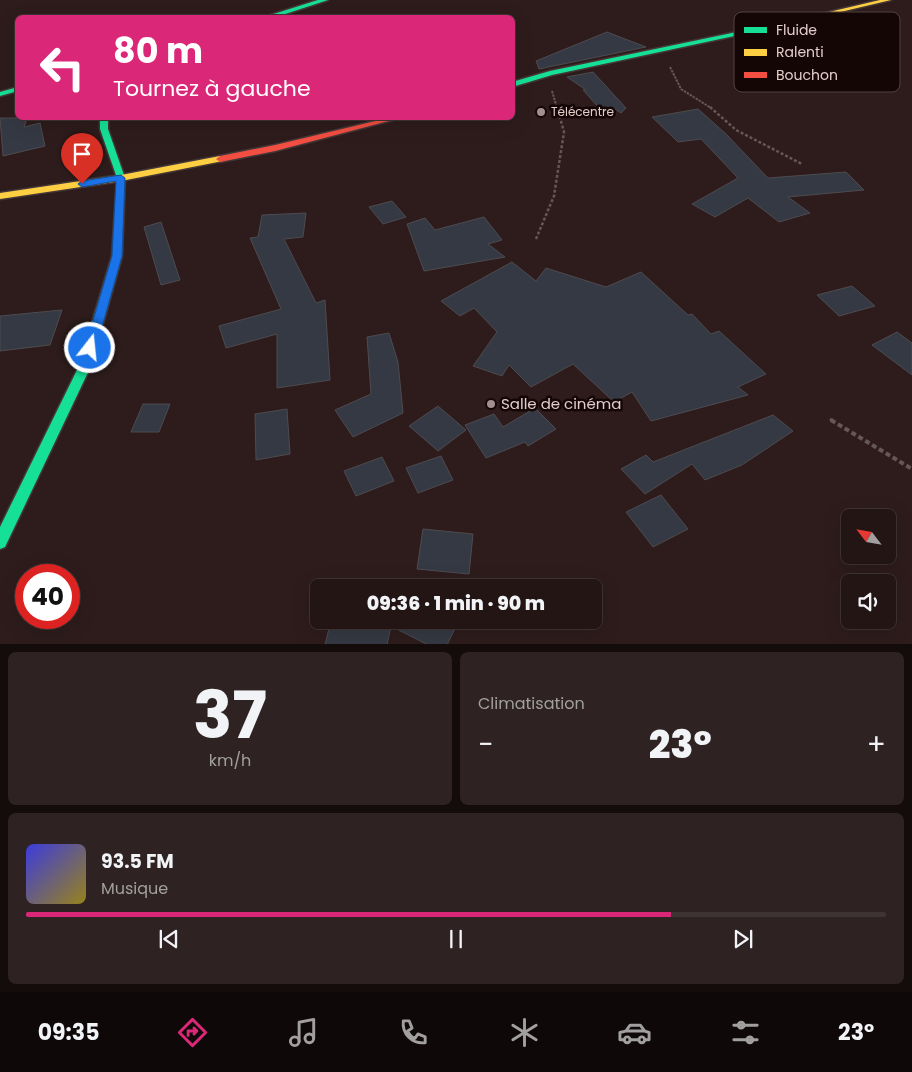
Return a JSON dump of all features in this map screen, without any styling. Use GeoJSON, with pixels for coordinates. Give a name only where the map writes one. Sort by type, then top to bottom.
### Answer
{"type":"FeatureCollection","features":[{"type":"Feature","properties":{"kind":"main road"},"geometry":{"type":"LineString","coordinates":[[274,15],[325,0]]}},
{"type":"Feature","properties":{"kind":"main road"},"geometry":{"type":"LineString","coordinates":[[835,12],[888,0]]}},
{"type":"Feature","properties":{"kind":"main road"},"geometry":{"type":"LineString","coordinates":[[515,84],[550,73],[734,35]]}},
{"type":"Feature","properties":{"kind":"main road"},"geometry":{"type":"LineString","coordinates":[[0,94],[15,90]]}},
{"type":"Feature","properties":{"kind":"main road"},"geometry":{"type":"LineString","coordinates":[[0,542],[85,366],[117,256],[121,178],[104,130],[104,120]]}},
{"type":"Feature","properties":{"kind":"main road"},"geometry":{"type":"LineString","coordinates":[[0,196],[121,178],[275,148],[388,120]]}},
{"type":"Feature","properties":{"kind":"path"},"geometry":{"type":"LineString","coordinates":[[662,51],[681,89],[705,103],[736,130],[802,164]]}},
{"type":"Feature","properties":{"kind":"path"},"geometry":{"type":"LineString","coordinates":[[536,239],[554,196],[564,132],[553,96],[550,73]]}},
{"type":"Feature","properties":{"kind":"path"},"geometry":{"type":"LineString","coordinates":[[830,419],[912,469]]}},
{"type":"Feature","properties":{"kind":"building"},"geometry":{"type":"Polygon","coordinates":[[[607,32],[646,47],[539,69],[536,61],[607,32]]]}},
{"type":"Feature","properties":{"kind":"building"},"geometry":{"type":"Polygon","coordinates":[[[593,72],[626,108],[621,113],[615,109],[601,110],[583,90],[586,90],[567,77],[593,72]]]}},
{"type":"Feature","properties":{"kind":"building"},"geometry":{"type":"Polygon","coordinates":[[[698,109],[726,134],[768,178],[846,172],[864,190],[788,197],[810,213],[779,222],[748,198],[715,217],[692,204],[738,178],[701,139],[678,142],[652,117],[698,109]]]}},
{"type":"Feature","properties":{"kind":"building"},"geometry":{"type":"Polygon","coordinates":[[[0,118],[26,120],[24,127],[40,123],[45,146],[3,156],[0,118]]]}},
{"type":"Feature","properties":{"kind":"building"},"geometry":{"type":"Polygon","coordinates":[[[392,201],[406,217],[383,224],[369,207],[392,201]]]}},
{"type":"Feature","properties":{"kind":"building"},"geometry":{"type":"Polygon","coordinates":[[[306,213],[303,237],[284,239],[316,303],[325,300],[330,380],[277,388],[277,334],[226,348],[219,326],[281,309],[250,238],[258,237],[262,215],[306,213]]]}},
{"type":"Feature","properties":{"kind":"building"},"geometry":{"type":"Polygon","coordinates":[[[484,217],[502,240],[488,244],[505,257],[424,271],[407,224],[425,218],[435,230],[484,217]]]}},
{"type":"Feature","properties":{"kind":"building"},"geometry":{"type":"Polygon","coordinates":[[[161,222],[180,280],[161,285],[144,227],[161,222]]]}},
{"type":"Feature","properties":{"kind":"building"},"geometry":{"type":"Polygon","coordinates":[[[512,262],[536,281],[546,268],[606,287],[641,272],[688,315],[692,314],[711,334],[719,331],[766,374],[738,387],[748,395],[651,421],[632,392],[614,402],[573,364],[531,387],[509,365],[502,376],[473,366],[497,332],[474,308],[460,316],[441,301],[512,262]]]}},
{"type":"Feature","properties":{"kind":"building"},"geometry":{"type":"Polygon","coordinates":[[[852,286],[875,306],[839,316],[817,295],[852,286]]]}},
{"type":"Feature","properties":{"kind":"building"},"geometry":{"type":"Polygon","coordinates":[[[62,310],[50,345],[0,351],[0,316],[62,310]]]}},
{"type":"Feature","properties":{"kind":"building"},"geometry":{"type":"Polygon","coordinates":[[[897,332],[912,343],[912,375],[872,345],[897,332]]]}},
{"type":"Feature","properties":{"kind":"building"},"geometry":{"type":"Polygon","coordinates":[[[389,333],[398,362],[403,413],[353,437],[335,410],[371,394],[367,337],[389,333]]]}},
{"type":"Feature","properties":{"kind":"building"},"geometry":{"type":"Polygon","coordinates":[[[143,404],[170,404],[159,432],[131,432],[143,404]]]}},
{"type":"Feature","properties":{"kind":"building"},"geometry":{"type":"Polygon","coordinates":[[[438,406],[466,430],[438,451],[409,426],[438,406]]]}},
{"type":"Feature","properties":{"kind":"building"},"geometry":{"type":"Polygon","coordinates":[[[535,408],[556,429],[528,446],[525,442],[486,458],[465,425],[494,414],[503,427],[535,408]]]}},
{"type":"Feature","properties":{"kind":"building"},"geometry":{"type":"Polygon","coordinates":[[[287,409],[290,454],[256,460],[255,414],[287,409]]]}},
{"type":"Feature","properties":{"kind":"building"},"geometry":{"type":"Polygon","coordinates":[[[773,415],[793,431],[742,465],[705,480],[692,464],[645,494],[621,469],[646,455],[653,462],[773,415]]]}},
{"type":"Feature","properties":{"kind":"building"},"geometry":{"type":"Polygon","coordinates":[[[441,456],[453,480],[418,493],[406,468],[441,456]]]}},
{"type":"Feature","properties":{"kind":"building"},"geometry":{"type":"Polygon","coordinates":[[[382,457],[394,481],[356,496],[344,471],[382,457]]]}},
{"type":"Feature","properties":{"kind":"building"},"geometry":{"type":"Polygon","coordinates":[[[661,495],[688,529],[653,547],[626,512],[661,495]]]}},
{"type":"Feature","properties":{"kind":"building"},"geometry":{"type":"Polygon","coordinates":[[[423,529],[473,534],[469,574],[417,569],[423,529]]]}},
{"type":"Feature","properties":{"kind":"building"},"geometry":{"type":"Polygon","coordinates":[[[329,629],[390,629],[387,644],[325,644],[329,629]]]}},
{"type":"Feature","properties":{"kind":"building"},"geometry":{"type":"Polygon","coordinates":[[[397,629],[455,629],[447,644],[426,644],[397,629]]]}},
{"type":"Feature","properties":{"kind":"traffic: fast"},"geometry":{"type":"LineString","coordinates":[[274,15],[325,0]]}},
{"type":"Feature","properties":{"kind":"traffic: fast"},"geometry":{"type":"LineString","coordinates":[[515,84],[550,73],[734,35]]}},
{"type":"Feature","properties":{"kind":"traffic: fast"},"geometry":{"type":"LineString","coordinates":[[0,94],[15,90]]}},
{"type":"Feature","properties":{"kind":"traffic: fast"},"geometry":{"type":"LineString","coordinates":[[0,542],[85,366],[117,256],[121,178],[104,129],[104,120]]}},
{"type":"Feature","properties":{"kind":"traffic: slow"},"geometry":{"type":"LineString","coordinates":[[835,12],[888,0]]}},
{"type":"Feature","properties":{"kind":"traffic: slow"},"geometry":{"type":"LineString","coordinates":[[0,196],[121,178],[220,159]]}},
{"type":"Feature","properties":{"kind":"traffic: jam"},"geometry":{"type":"LineString","coordinates":[[220,159],[275,148],[388,120]]}},
{"type":"Feature","properties":{"kind":"place","name":"Télécentre"},"geometry":{"type":"Point","coordinates":[541,112]}},
{"type":"Feature","properties":{"kind":"place","name":"Salle de cinéma"},"geometry":{"type":"Point","coordinates":[491,404]}},
{"type":"Feature","properties":{"kind":"route"},"geometry":{"type":"LineString","coordinates":[[82,184],[121,178],[117,256],[90,348]]}}]}
